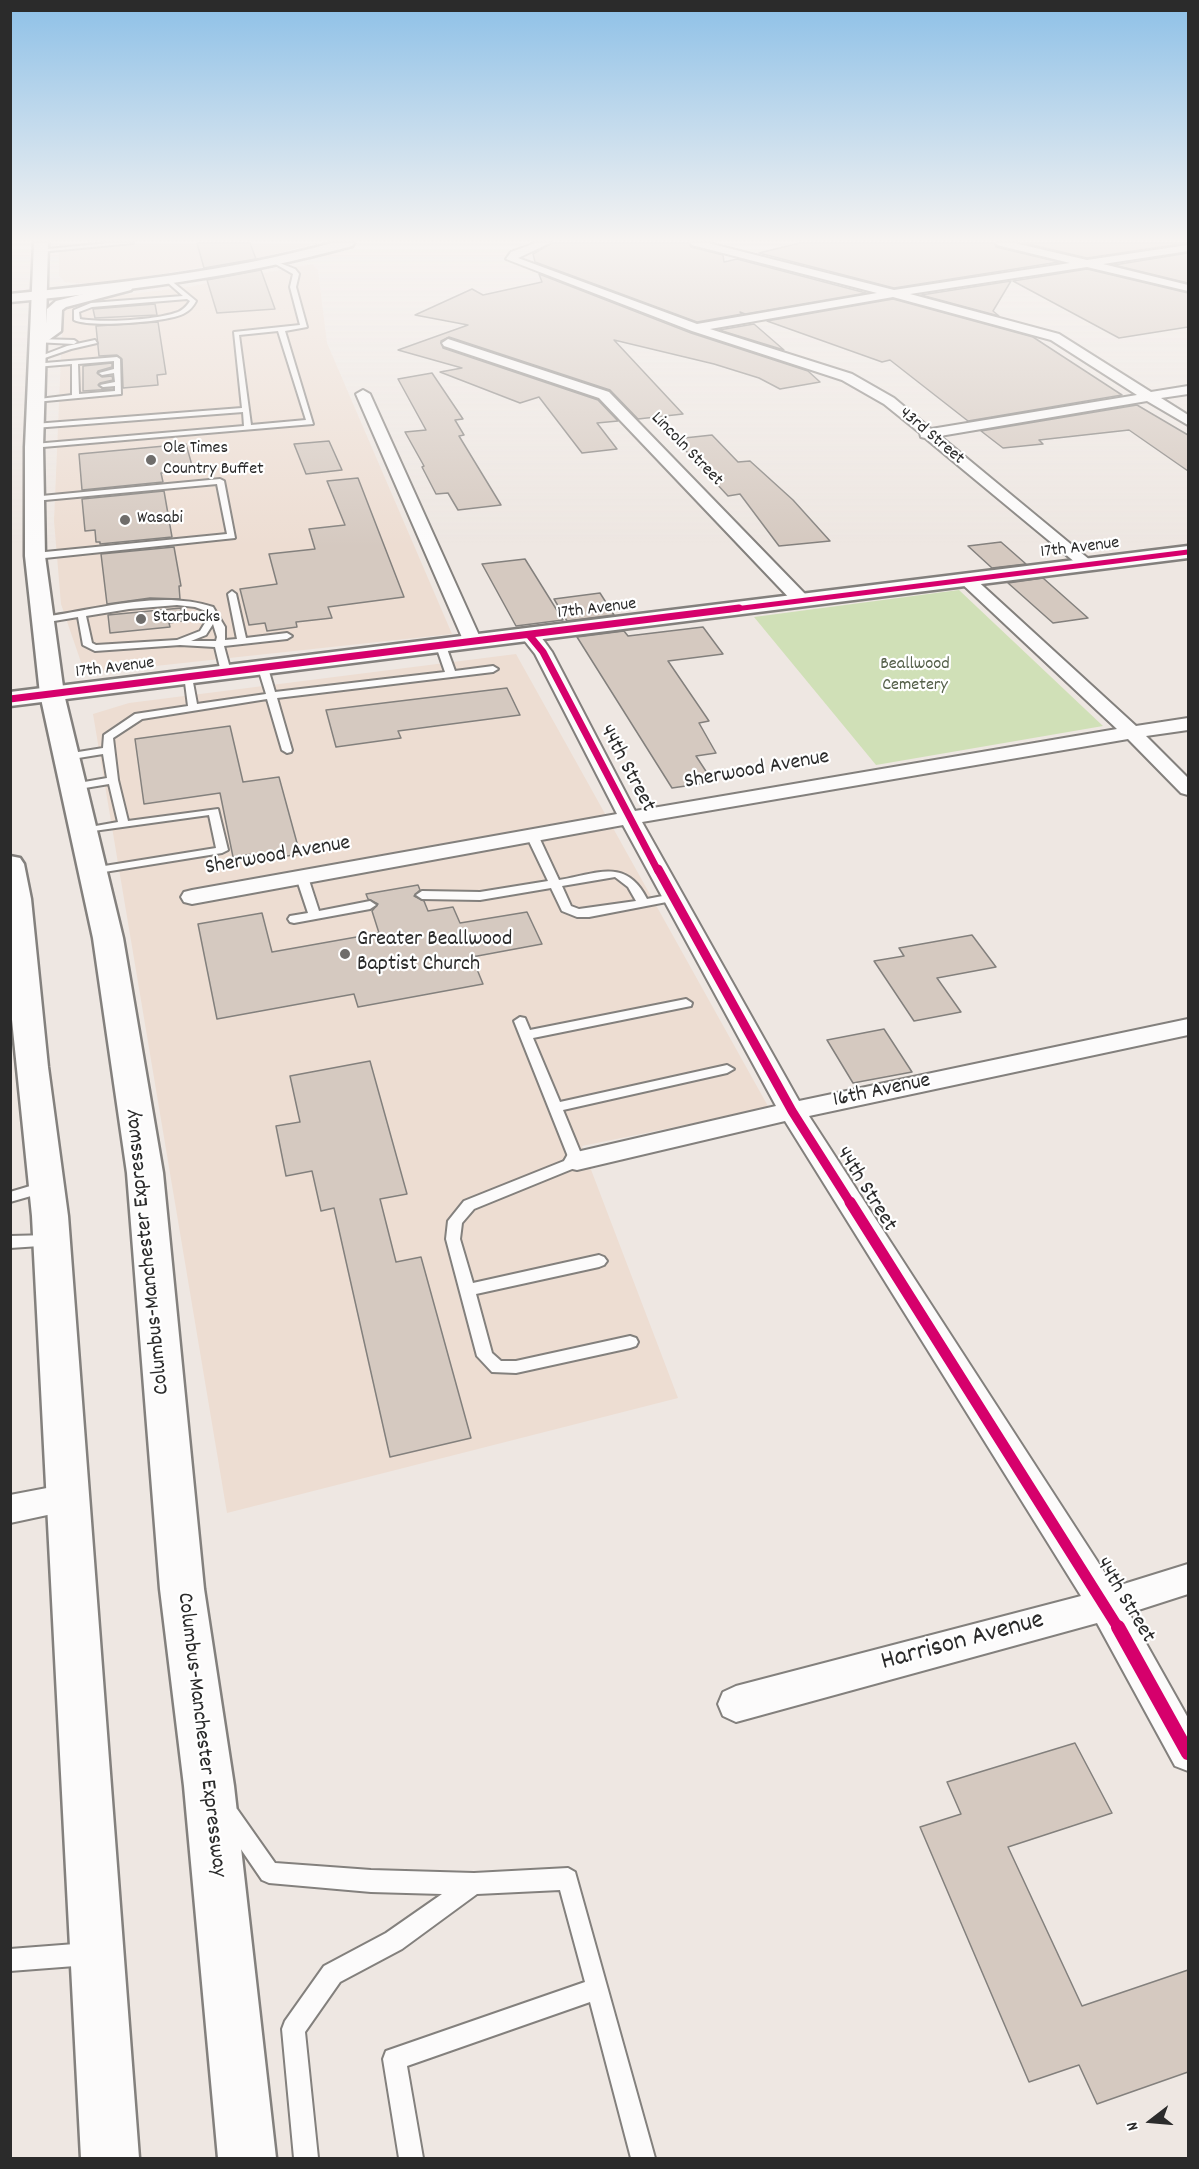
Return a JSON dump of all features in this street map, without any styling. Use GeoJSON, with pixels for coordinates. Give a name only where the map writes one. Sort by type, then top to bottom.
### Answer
{"type":"FeatureCollection","features":[{"type":"Feature","properties":{"kind":"main road","name":"Columbus-Manchester Expressway"},"geometry":{"type":"LineString","coordinates":[[37,344],[34,426],[35,556],[42,620],[52,694],[108,938],[145,1173],[182,1589],[209,1786],[247,2158]]}},
{"type":"Feature","properties":{"kind":"main road","name":"17th Avenue"},"geometry":{"type":"LineString","coordinates":[[10,699],[1188,552]]}},
{"type":"Feature","properties":{"kind":"main road"},"geometry":{"type":"LineString","coordinates":[[10,864],[17,969],[47,1186],[99,1953],[110,2158]]}},
{"type":"Feature","properties":{"kind":"street","name":"Lincoln Street"},"geometry":{"type":"LineString","coordinates":[[452,344],[604,395],[801,600]]}},
{"type":"Feature","properties":{"kind":"street","name":"43rd Street"},"geometry":{"type":"LineString","coordinates":[[746,344],[846,377],[889,401],[926,434],[1088,565]]}},
{"type":"Feature","properties":{"kind":"street"},"geometry":{"type":"LineString","coordinates":[[1067,344],[1188,421]]}},
{"type":"Feature","properties":{"kind":"street"},"geometry":{"type":"LineString","coordinates":[[926,434],[1188,390]]}},
{"type":"Feature","properties":{"kind":"street"},"geometry":{"type":"LineString","coordinates":[[363,394],[473,642]]}},
{"type":"Feature","properties":{"kind":"street"},"geometry":{"type":"LineString","coordinates":[[966,579],[1132,732],[1188,789]]}},
{"type":"Feature","properties":{"kind":"street","name":"44th Street"},"geometry":{"type":"LineString","coordinates":[[529,635],[543,652],[629,818],[792,1111],[1106,1605],[1188,1753]]}},
{"type":"Feature","properties":{"kind":"street","name":"Sherwood Avenue"},"geometry":{"type":"LineString","coordinates":[[192,897],[629,818],[1188,724]]}},
{"type":"Feature","properties":{"kind":"street","name":"16th Avenue"},"geometry":{"type":"LineString","coordinates":[[577,1161],[792,1111],[1188,1027]]}},
{"type":"Feature","properties":{"kind":"street"},"geometry":{"type":"LineString","coordinates":[[10,1509],[68,1498]]}},
{"type":"Feature","properties":{"kind":"street","name":"Harrison Avenue"},"geometry":{"type":"LineString","coordinates":[[736,1704],[1106,1605],[1188,1579]]}},
{"type":"Feature","properties":{"kind":"lane"},"geometry":{"type":"LineString","coordinates":[[35,362],[69,347],[83,344]]}},
{"type":"Feature","properties":{"kind":"lane"},"geometry":{"type":"LineString","coordinates":[[237,344],[248,427]]}},
{"type":"Feature","properties":{"kind":"lane"},"geometry":{"type":"LineString","coordinates":[[34,446],[310,422],[286,344]]}},
{"type":"Feature","properties":{"kind":"lane"},"geometry":{"type":"LineString","coordinates":[[35,362],[79,379],[119,393],[117,359],[79,379],[35,400]]}},
{"type":"Feature","properties":{"kind":"lane"},"geometry":{"type":"LineString","coordinates":[[102,377],[118,375]]}},
{"type":"Feature","properties":{"kind":"lane"},"geometry":{"type":"LineString","coordinates":[[102,377],[118,375]]}},
{"type":"Feature","properties":{"kind":"lane"},"geometry":{"type":"LineString","coordinates":[[102,377],[118,375]]}},
{"type":"Feature","properties":{"kind":"lane"},"geometry":{"type":"LineString","coordinates":[[34,426],[246,410]]}},
{"type":"Feature","properties":{"kind":"lane"},"geometry":{"type":"LineString","coordinates":[[34,499],[220,481],[232,536],[35,556]]}},
{"type":"Feature","properties":{"kind":"lane"},"geometry":{"type":"LineString","coordinates":[[232,594],[242,642]]}},
{"type":"Feature","properties":{"kind":"lane"},"geometry":{"type":"LineString","coordinates":[[42,620],[82,616],[94,611],[192,602],[210,609],[220,627],[222,637],[219,644],[226,672]]}},
{"type":"Feature","properties":{"kind":"lane"},"geometry":{"type":"LineString","coordinates":[[82,616],[88,645],[94,648],[179,643],[203,633],[213,618]]}},
{"type":"Feature","properties":{"kind":"lane"},"geometry":{"type":"LineString","coordinates":[[179,643],[188,646],[219,644],[287,636]]}},
{"type":"Feature","properties":{"kind":"lane"},"geometry":{"type":"LineString","coordinates":[[441,646],[451,674]]}},
{"type":"Feature","properties":{"kind":"lane"},"geometry":{"type":"LineString","coordinates":[[263,668],[287,750]]}},
{"type":"Feature","properties":{"kind":"lane"},"geometry":{"type":"LineString","coordinates":[[124,825],[113,780],[108,737],[139,716],[270,696],[493,669]]}},
{"type":"Feature","properties":{"kind":"lane"},"geometry":{"type":"LineString","coordinates":[[188,677],[193,707]]}},
{"type":"Feature","properties":{"kind":"lane"},"geometry":{"type":"LineString","coordinates":[[70,772],[108,750]]}},
{"type":"Feature","properties":{"kind":"lane"},"geometry":{"type":"LineString","coordinates":[[70,772],[113,780]]}},
{"type":"Feature","properties":{"kind":"lane"},"geometry":{"type":"LineString","coordinates":[[83,831],[214,811],[222,850],[92,871]]}},
{"type":"Feature","properties":{"kind":"lane"},"geometry":{"type":"LineString","coordinates":[[532,835],[566,908],[577,913],[589,913],[673,898]]}},
{"type":"Feature","properties":{"kind":"lane"},"geometry":{"type":"LineString","coordinates":[[422,895],[480,896],[615,874],[624,875],[631,881],[643,903]]}},
{"type":"Feature","properties":{"kind":"lane"},"geometry":{"type":"LineString","coordinates":[[302,877],[315,915]]}},
{"type":"Feature","properties":{"kind":"lane"},"geometry":{"type":"LineString","coordinates":[[294,919],[370,905]]}},
{"type":"Feature","properties":{"kind":"lane"},"geometry":{"type":"LineString","coordinates":[[526,1035],[686,1003]]}},
{"type":"Feature","properties":{"kind":"lane"},"geometry":{"type":"LineString","coordinates":[[520,1021],[577,1161],[469,1205],[455,1221],[453,1239],[485,1356],[498,1367],[516,1367],[630,1342]]}},
{"type":"Feature","properties":{"kind":"lane"},"geometry":{"type":"LineString","coordinates":[[556,1107],[727,1069]]}},
{"type":"Feature","properties":{"kind":"lane"},"geometry":{"type":"LineString","coordinates":[[10,1197],[47,1186]]}},
{"type":"Feature","properties":{"kind":"lane"},"geometry":{"type":"LineString","coordinates":[[10,1242],[51,1241]]}},
{"type":"Feature","properties":{"kind":"lane"},"geometry":{"type":"LineString","coordinates":[[467,1290],[599,1261]]}},
{"type":"Feature","properties":{"kind":"lane"},"geometry":{"type":"LineString","coordinates":[[209,1786],[269,1873],[371,1881],[474,1884],[568,1879],[643,2158]]}},
{"type":"Feature","properties":{"kind":"lane"},"geometry":{"type":"LineString","coordinates":[[306,2158],[293,2029],[332,1974],[394,1941],[474,1884]]}},
{"type":"Feature","properties":{"kind":"lane"},"geometry":{"type":"LineString","coordinates":[[10,1960],[99,1953]]}},
{"type":"Feature","properties":{"kind":"lane"},"geometry":{"type":"LineString","coordinates":[[411,2158],[393,2059],[598,1988]]}},
{"type":"Feature","properties":{"kind":"shaded area"},"geometry":{"type":"Polygon","coordinates":[[[62,344],[328,344],[452,634],[109,671],[83,668],[61,604],[54,521],[62,344]]]}},
{"type":"Feature","properties":{"kind":"shaded area"},"geometry":{"type":"Polygon","coordinates":[[[516,654],[769,1108],[582,1146],[678,1398],[227,1513],[93,714],[129,703],[516,654]]]}},
{"type":"Feature","properties":{"kind":"green space","name":"Beallwood Cemetery"},"geometry":{"type":"Polygon","coordinates":[[[959,590],[1103,726],[876,765],[754,617],[959,590]]]}},
{"type":"Feature","properties":{"kind":"building"},"geometry":{"type":"Polygon","coordinates":[[[98,344],[161,344],[166,374],[157,375],[158,385],[123,388],[122,359],[117,355],[99,356],[98,344]]]}},
{"type":"Feature","properties":{"kind":"building"},"geometry":{"type":"Polygon","coordinates":[[[414,344],[442,344],[443,348],[598,400],[618,421],[597,423],[617,449],[582,453],[539,397],[520,403],[440,372],[462,368],[398,350],[414,344]]]}},
{"type":"Feature","properties":{"kind":"building"},"geometry":{"type":"Polygon","coordinates":[[[471,344],[618,344],[683,414],[638,419],[610,390],[471,344]]]}},
{"type":"Feature","properties":{"kind":"building"},"geometry":{"type":"Polygon","coordinates":[[[632,344],[726,344],[808,371],[820,382],[780,389],[759,378],[714,364],[632,344]]]}},
{"type":"Feature","properties":{"kind":"building"},"geometry":{"type":"Polygon","coordinates":[[[765,344],[777,344],[784,350],[765,344]]]}},
{"type":"Feature","properties":{"kind":"building"},"geometry":{"type":"Polygon","coordinates":[[[832,344],[1044,344],[1122,395],[968,421],[890,360],[882,362],[832,344]]]}},
{"type":"Feature","properties":{"kind":"building"},"geometry":{"type":"Polygon","coordinates":[[[112,363],[112,367],[97,373],[102,377],[112,376],[113,380],[98,385],[103,389],[113,389],[83,391],[83,366],[112,363]]]}},
{"type":"Feature","properties":{"kind":"building"},"geometry":{"type":"Polygon","coordinates":[[[432,373],[463,419],[455,420],[464,435],[459,436],[501,505],[458,510],[448,493],[436,494],[405,432],[426,430],[398,379],[432,373]]]}},
{"type":"Feature","properties":{"kind":"building"},"geometry":{"type":"Polygon","coordinates":[[[1137,405],[1188,435],[1188,471],[1129,430],[1039,440],[1043,444],[1003,448],[981,431],[1137,405]]]}},
{"type":"Feature","properties":{"kind":"building"},"geometry":{"type":"Polygon","coordinates":[[[712,435],[738,462],[750,461],[793,500],[830,541],[779,546],[740,494],[728,496],[675,439],[712,435]]]}},
{"type":"Feature","properties":{"kind":"building"},"geometry":{"type":"Polygon","coordinates":[[[329,441],[342,470],[306,474],[294,444],[329,441]]]}},
{"type":"Feature","properties":{"kind":"building","name":"Ole Times Country Buffet"},"geometry":{"type":"Polygon","coordinates":[[[186,444],[193,469],[161,473],[163,482],[82,490],[79,454],[186,444]]]}},
{"type":"Feature","properties":{"kind":"building"},"geometry":{"type":"Polygon","coordinates":[[[358,478],[404,597],[328,607],[332,618],[296,622],[297,627],[267,631],[265,623],[249,625],[240,589],[277,584],[269,554],[315,549],[309,529],[345,525],[327,481],[358,478]]]}},
{"type":"Feature","properties":{"kind":"building","name":"Wasabi"},"geometry":{"type":"Polygon","coordinates":[[[164,491],[172,537],[100,544],[96,542],[95,530],[85,531],[82,499],[164,491]]]}},
{"type":"Feature","properties":{"kind":"building"},"geometry":{"type":"Polygon","coordinates":[[[1001,542],[1026,564],[992,568],[968,546],[1001,542]]]}},
{"type":"Feature","properties":{"kind":"building"},"geometry":{"type":"Polygon","coordinates":[[[174,547],[181,586],[179,586],[180,599],[150,598],[107,604],[101,554],[174,547]]]}},
{"type":"Feature","properties":{"kind":"building"},"geometry":{"type":"Polygon","coordinates":[[[525,559],[563,620],[516,626],[482,564],[525,559]]]}},
{"type":"Feature","properties":{"kind":"building"},"geometry":{"type":"Polygon","coordinates":[[[1043,578],[1088,618],[1053,623],[1008,583],[1043,578]]]}},
{"type":"Feature","properties":{"kind":"building"},"geometry":{"type":"Polygon","coordinates":[[[600,593],[614,615],[567,621],[554,599],[600,593]]]}},
{"type":"Feature","properties":{"kind":"building","name":"Starbucks"},"geometry":{"type":"Polygon","coordinates":[[[181,608],[182,621],[169,623],[170,627],[110,633],[108,615],[181,608]]]}},
{"type":"Feature","properties":{"kind":"building"},"geometry":{"type":"Polygon","coordinates":[[[703,627],[723,654],[668,661],[709,721],[699,723],[716,753],[696,756],[713,782],[672,788],[577,637],[624,631],[628,636],[703,627]]]}},
{"type":"Feature","properties":{"kind":"building"},"geometry":{"type":"Polygon","coordinates":[[[507,688],[520,715],[398,731],[401,738],[336,747],[326,710],[507,688]]]}},
{"type":"Feature","properties":{"kind":"building"},"geometry":{"type":"Polygon","coordinates":[[[230,726],[243,782],[279,777],[300,854],[254,861],[253,854],[233,857],[220,793],[144,804],[135,739],[230,726]]]}},
{"type":"Feature","properties":{"kind":"building","name":"Greater Beallwood Baptist Church"},"geometry":{"type":"Polygon","coordinates":[[[418,885],[420,890],[414,896],[424,901],[428,911],[453,907],[460,923],[527,912],[542,944],[472,957],[483,984],[358,1007],[354,994],[217,1019],[198,924],[262,913],[272,952],[379,933],[372,911],[378,904],[368,899],[366,894],[418,885]]]}},
{"type":"Feature","properties":{"kind":"building"},"geometry":{"type":"Polygon","coordinates":[[[972,935],[996,967],[937,978],[961,1012],[914,1021],[874,961],[904,956],[899,948],[972,935]]]}},
{"type":"Feature","properties":{"kind":"building"},"geometry":{"type":"Polygon","coordinates":[[[884,1029],[912,1072],[853,1083],[827,1040],[884,1029]]]}},
{"type":"Feature","properties":{"kind":"building"},"geometry":{"type":"Polygon","coordinates":[[[370,1061],[407,1194],[380,1199],[396,1262],[421,1257],[471,1438],[390,1457],[334,1208],[321,1211],[312,1171],[286,1176],[276,1126],[300,1122],[290,1076],[370,1061]]]}},
{"type":"Feature","properties":{"kind":"building"},"geometry":{"type":"Polygon","coordinates":[[[1075,1743],[1112,1813],[1008,1847],[1082,2006],[1188,1970],[1188,2072],[1097,2104],[1079,2065],[1029,2082],[920,1827],[961,1814],[947,1782],[1075,1743]]]}},
{"type":"Feature","properties":{"kind":"cycle path"},"geometry":{"type":"LineString","coordinates":[[10,699],[1188,552]]}},
{"type":"Feature","properties":{"kind":"cycle path"},"geometry":{"type":"LineString","coordinates":[[529,635],[543,652],[629,818],[792,1111],[1106,1605],[1188,1753]]}},
{"type":"Feature","properties":{"kind":"place","name":"Ole Times Country Buffet"},"geometry":{"type":"Point","coordinates":[151,460]}},
{"type":"Feature","properties":{"kind":"place","name":"Wasabi"},"geometry":{"type":"Point","coordinates":[125,520]}},
{"type":"Feature","properties":{"kind":"place","name":"Starbucks"},"geometry":{"type":"Point","coordinates":[141,619]}},
{"type":"Feature","properties":{"kind":"place","name":"Greater Beallwood Baptist Church"},"geometry":{"type":"Point","coordinates":[345,954]}}]}
